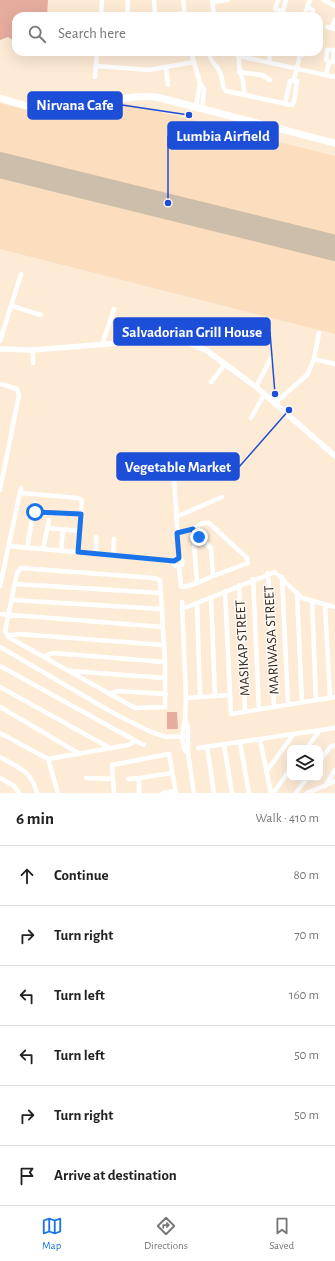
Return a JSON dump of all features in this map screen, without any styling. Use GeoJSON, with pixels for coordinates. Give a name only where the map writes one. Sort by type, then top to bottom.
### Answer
{"type":"FeatureCollection","features":[{"type":"Feature","properties":{"kind":"main road"},"geometry":{"type":"LineString","coordinates":[[0,98],[30,107],[52,110],[144,96],[199,108],[335,143]]}},
{"type":"Feature","properties":{"kind":"street"},"geometry":{"type":"LineString","coordinates":[[101,12],[102,0]]}},
{"type":"Feature","properties":{"kind":"street"},"geometry":{"type":"LineString","coordinates":[[127,12],[128,0]]}},
{"type":"Feature","properties":{"kind":"street"},"geometry":{"type":"LineString","coordinates":[[154,0],[155,12]]}},
{"type":"Feature","properties":{"kind":"street"},"geometry":{"type":"LineString","coordinates":[[182,0],[184,12]]}},
{"type":"Feature","properties":{"kind":"street"},"geometry":{"type":"LineString","coordinates":[[213,12],[212,1],[228,0]]}},
{"type":"Feature","properties":{"kind":"street"},"geometry":{"type":"LineString","coordinates":[[278,0],[275,9],[283,11],[286,0]]}},
{"type":"Feature","properties":{"kind":"street"},"geometry":{"type":"LineString","coordinates":[[305,12],[310,0]]}},
{"type":"Feature","properties":{"kind":"street"},"geometry":{"type":"LineString","coordinates":[[324,0],[335,6]]}},
{"type":"Feature","properties":{"kind":"street"},"geometry":{"type":"LineString","coordinates":[[307,7],[313,10],[313,12]]}},
{"type":"Feature","properties":{"kind":"street"},"geometry":{"type":"LineString","coordinates":[[331,28],[335,21]]}},
{"type":"Feature","properties":{"kind":"street"},"geometry":{"type":"LineString","coordinates":[[95,77],[97,56]]}},
{"type":"Feature","properties":{"kind":"street"},"geometry":{"type":"LineString","coordinates":[[192,56],[200,83],[204,89],[204,96],[199,108]]}},
{"type":"Feature","properties":{"kind":"street"},"geometry":{"type":"LineString","coordinates":[[210,56],[211,62],[221,73],[224,90],[285,104],[293,104],[298,83],[294,80]]}},
{"type":"Feature","properties":{"kind":"street"},"geometry":{"type":"LineString","coordinates":[[244,95],[245,86],[238,66],[239,56],[335,77]]}},
{"type":"Feature","properties":{"kind":"street"},"geometry":{"type":"LineString","coordinates":[[269,62],[270,56]]}},
{"type":"Feature","properties":{"kind":"street"},"geometry":{"type":"LineString","coordinates":[[285,104],[290,81],[294,80],[300,56]]}},
{"type":"Feature","properties":{"kind":"street"},"geometry":{"type":"LineString","coordinates":[[96,66],[144,70],[166,68],[194,62]]}},
{"type":"Feature","properties":{"kind":"street"},"geometry":{"type":"LineString","coordinates":[[326,75],[328,62]]}},
{"type":"Feature","properties":{"kind":"street"},"geometry":{"type":"LineString","coordinates":[[166,68],[168,85]]}},
{"type":"Feature","properties":{"kind":"street"},"geometry":{"type":"LineString","coordinates":[[239,72],[262,75],[270,80]]}},
{"type":"Feature","properties":{"kind":"street"},"geometry":{"type":"LineString","coordinates":[[199,108],[198,95],[200,83]]}},
{"type":"Feature","properties":{"kind":"street"},"geometry":{"type":"LineString","coordinates":[[198,95],[204,96]]}},
{"type":"Feature","properties":{"kind":"street"},"geometry":{"type":"LineString","coordinates":[[0,341],[21,274]]}},
{"type":"Feature","properties":{"kind":"street"},"geometry":{"type":"LineString","coordinates":[[12,306],[41,315]]}},
{"type":"Feature","properties":{"kind":"street"},"geometry":{"type":"LineString","coordinates":[[102,344],[114,309]]}},
{"type":"Feature","properties":{"kind":"street"},"geometry":{"type":"LineString","coordinates":[[274,404],[307,375],[314,359],[319,333]]}},
{"type":"Feature","properties":{"kind":"street"},"geometry":{"type":"LineString","coordinates":[[0,349],[33,350],[102,344],[161,342],[189,343],[206,350],[256,387],[335,456]]}},
{"type":"Feature","properties":{"kind":"street"},"geometry":{"type":"LineString","coordinates":[[32,363],[33,350]]}},
{"type":"Feature","properties":{"kind":"street"},"geometry":{"type":"LineString","coordinates":[[256,387],[271,358]]}},
{"type":"Feature","properties":{"kind":"street"},"geometry":{"type":"LineString","coordinates":[[314,359],[335,364]]}},
{"type":"Feature","properties":{"kind":"street"},"geometry":{"type":"LineString","coordinates":[[211,382],[225,364]]}},
{"type":"Feature","properties":{"kind":"street"},"geometry":{"type":"LineString","coordinates":[[0,384],[17,389],[19,395],[0,490]]}},
{"type":"Feature","properties":{"kind":"street"},"geometry":{"type":"LineString","coordinates":[[251,418],[264,395]]}},
{"type":"Feature","properties":{"kind":"street"},"geometry":{"type":"LineString","coordinates":[[173,461],[176,517],[177,533],[179,558],[182,562],[179,566],[181,586],[184,588],[248,563],[247,558],[209,524],[203,523],[193,529],[177,533]]}},
{"type":"Feature","properties":{"kind":"street"},"geometry":{"type":"LineString","coordinates":[[0,586],[21,488]]}},
{"type":"Feature","properties":{"kind":"street"},"geometry":{"type":"LineString","coordinates":[[20,493],[78,498],[82,502],[78,552]]}},
{"type":"Feature","properties":{"kind":"street"},"geometry":{"type":"LineString","coordinates":[[176,517],[222,498]]}},
{"type":"Feature","properties":{"kind":"street"},"geometry":{"type":"LineString","coordinates":[[27,548],[35,512],[35,503]]}},
{"type":"Feature","properties":{"kind":"street"},"geometry":{"type":"LineString","coordinates":[[35,512],[81,514]]}},
{"type":"Feature","properties":{"kind":"street"},"geometry":{"type":"LineString","coordinates":[[44,549],[49,520]]}},
{"type":"Feature","properties":{"kind":"street"},"geometry":{"type":"LineString","coordinates":[[48,528],[80,531]]}},
{"type":"Feature","properties":{"kind":"street"},"geometry":{"type":"LineString","coordinates":[[193,529],[197,583]]}},
{"type":"Feature","properties":{"kind":"street"},"geometry":{"type":"LineString","coordinates":[[61,551],[63,530]]}},
{"type":"Feature","properties":{"kind":"street"},"geometry":{"type":"LineString","coordinates":[[194,536],[199,537],[211,548],[214,576]]}},
{"type":"Feature","properties":{"kind":"street"},"geometry":{"type":"LineString","coordinates":[[96,537],[96,554]]}},
{"type":"Feature","properties":{"kind":"street"},"geometry":{"type":"LineString","coordinates":[[113,556],[114,539]]}},
{"type":"Feature","properties":{"kind":"street"},"geometry":{"type":"LineString","coordinates":[[9,546],[174,561],[179,558]]}},
{"type":"Feature","properties":{"kind":"street"},"geometry":{"type":"LineString","coordinates":[[174,561],[175,565],[179,566]]}},
{"type":"Feature","properties":{"kind":"street"},"geometry":{"type":"LineString","coordinates":[[25,568],[158,578],[161,583],[161,593],[165,662],[165,707],[136,708],[8,636],[5,631],[18,571],[25,568]]}},
{"type":"Feature","properties":{"kind":"street"},"geometry":{"type":"LineString","coordinates":[[182,609],[268,573],[276,572],[297,594],[312,601],[335,606]]}},
{"type":"Feature","properties":{"kind":"street","name":"MARIWASA STREET"},"geometry":{"type":"LineString","coordinates":[[268,573],[274,707]]}},
{"type":"Feature","properties":{"kind":"street"},"geometry":{"type":"LineString","coordinates":[[282,577],[288,704]]}},
{"type":"Feature","properties":{"kind":"street","name":"MARIWASA STREET"},"geometry":{"type":"LineString","coordinates":[[253,580],[259,709]]}},
{"type":"Feature","properties":{"kind":"street"},"geometry":{"type":"LineString","coordinates":[[15,584],[161,593]]}},
{"type":"Feature","properties":{"kind":"street","name":"MASIKAP STREET"},"geometry":{"type":"LineString","coordinates":[[239,585],[245,712]]}},
{"type":"Feature","properties":{"kind":"street"},"geometry":{"type":"LineString","coordinates":[[225,591],[231,714],[332,697],[325,605]]}},
{"type":"Feature","properties":{"kind":"street"},"geometry":{"type":"LineString","coordinates":[[297,594],[302,702]]}},
{"type":"Feature","properties":{"kind":"street"},"geometry":{"type":"LineString","coordinates":[[211,597],[215,696]]}},
{"type":"Feature","properties":{"kind":"street"},"geometry":{"type":"LineString","coordinates":[[12,600],[162,609]]}},
{"type":"Feature","properties":{"kind":"street"},"geometry":{"type":"LineString","coordinates":[[312,601],[316,700]]}},
{"type":"Feature","properties":{"kind":"street"},"geometry":{"type":"LineString","coordinates":[[182,602],[186,698],[184,749],[188,753],[194,793]]}},
{"type":"Feature","properties":{"kind":"street"},"geometry":{"type":"LineString","coordinates":[[197,603],[200,697]]}},
{"type":"Feature","properties":{"kind":"street"},"geometry":{"type":"LineString","coordinates":[[0,614],[8,616],[163,627]]}},
{"type":"Feature","properties":{"kind":"street"},"geometry":{"type":"LineString","coordinates":[[8,636],[19,634],[164,645]]}},
{"type":"Feature","properties":{"kind":"street"},"geometry":{"type":"LineString","coordinates":[[0,648],[115,714],[151,732],[167,737],[185,737]]}},
{"type":"Feature","properties":{"kind":"street"},"geometry":{"type":"LineString","coordinates":[[45,656],[53,653],[165,662]]}},
{"type":"Feature","properties":{"kind":"street"},"geometry":{"type":"LineString","coordinates":[[0,666],[144,745]]}},
{"type":"Feature","properties":{"kind":"street"},"geometry":{"type":"LineString","coordinates":[[70,671],[165,678]]}},
{"type":"Feature","properties":{"kind":"street"},"geometry":{"type":"LineString","coordinates":[[0,687],[110,748]]}},
{"type":"Feature","properties":{"kind":"street"},"geometry":{"type":"LineString","coordinates":[[109,694],[118,691],[166,694]]}},
{"type":"Feature","properties":{"kind":"street"},"geometry":{"type":"LineString","coordinates":[[186,698],[230,695]]}},
{"type":"Feature","properties":{"kind":"street"},"geometry":{"type":"LineString","coordinates":[[0,707],[80,754]]}},
{"type":"Feature","properties":{"kind":"street"},"geometry":{"type":"LineString","coordinates":[[198,748],[335,728]]}},
{"type":"Feature","properties":{"kind":"street"},"geometry":{"type":"LineString","coordinates":[[309,745],[319,731]]}},
{"type":"Feature","properties":{"kind":"street"},"geometry":{"type":"LineString","coordinates":[[0,733],[48,759],[128,745],[136,741]]}},
{"type":"Feature","properties":{"kind":"street"},"geometry":{"type":"LineString","coordinates":[[266,772],[293,735]]}},
{"type":"Feature","properties":{"kind":"street"},"geometry":{"type":"LineString","coordinates":[[260,740],[266,772],[272,793]]}},
{"type":"Feature","properties":{"kind":"street"},"geometry":{"type":"LineString","coordinates":[[240,743],[249,793]]}},
{"type":"Feature","properties":{"kind":"street"},"geometry":{"type":"LineString","coordinates":[[224,745],[232,793]]}},
{"type":"Feature","properties":{"kind":"street"},"geometry":{"type":"LineString","coordinates":[[323,757],[330,747],[335,745]]}},
{"type":"Feature","properties":{"kind":"street"},"geometry":{"type":"LineString","coordinates":[[207,747],[214,793]]}},
{"type":"Feature","properties":{"kind":"street"},"geometry":{"type":"LineString","coordinates":[[114,793],[111,766],[113,764],[169,754],[176,792],[163,793]]}},
{"type":"Feature","properties":{"kind":"street"},"geometry":{"type":"LineString","coordinates":[[0,757],[28,773],[34,782],[37,793]]}},
{"type":"Feature","properties":{"kind":"street"},"geometry":{"type":"LineString","coordinates":[[48,759],[58,793]]}},
{"type":"Feature","properties":{"kind":"street"},"geometry":{"type":"LineString","coordinates":[[325,786],[335,770]]}},
{"type":"Feature","properties":{"kind":"street"},"geometry":{"type":"LineString","coordinates":[[128,779],[172,773]]}},
{"type":"Feature","properties":{"kind":"street"},"geometry":{"type":"LineString","coordinates":[[272,793],[287,774]]}},
{"type":"Feature","properties":{"kind":"street"},"geometry":{"type":"LineString","coordinates":[[0,778],[14,786],[19,793]]}},
{"type":"Feature","properties":{"kind":"street"},"geometry":{"type":"LineString","coordinates":[[86,778],[112,779]]}},
{"type":"Feature","properties":{"kind":"street"},"geometry":{"type":"LineString","coordinates":[[138,778],[139,793]]}},
{"type":"Feature","properties":{"kind":"street"},"geometry":{"type":"LineString","coordinates":[[296,793],[305,781]]}},
{"type":"Feature","properties":{"kind":"street"},"geometry":{"type":"LineString","coordinates":[[307,793],[335,781]]}},
{"type":"Feature","properties":{"kind":"shaded area"},"geometry":{"type":"Polygon","coordinates":[[[0,0],[48,0],[47,12],[12,12],[12,40],[8,37],[0,40],[0,0]]]}},
{"type":"Feature","properties":{"kind":"shaded area"},"geometry":{"type":"Polygon","coordinates":[[[0,103],[30,111],[51,114],[124,103],[335,156],[335,334],[0,249],[0,103]]]}},
{"type":"Feature","properties":{"kind":"shaded area"},"geometry":{"type":"Polygon","coordinates":[[[167,712],[177,712],[178,729],[167,729],[167,712]]]}},
{"type":"Feature","properties":{"kind":"runway"},"geometry":{"type":"LineString","coordinates":[[0,165],[335,248]]}},
{"type":"Feature","properties":{"kind":"place","name":"Nirvana Cafe"},"geometry":{"type":"Point","coordinates":[189,115]}},
{"type":"Feature","properties":{"kind":"place","name":"Lumbia Airfield"},"geometry":{"type":"Point","coordinates":[168,203]}},
{"type":"Feature","properties":{"kind":"place","name":"Salvadorian Grill House"},"geometry":{"type":"Point","coordinates":[275,394]}},
{"type":"Feature","properties":{"kind":"place","name":"Vegetable Market"},"geometry":{"type":"Point","coordinates":[289,410]}},
{"type":"Feature","properties":{"kind":"route"},"geometry":{"type":"LineString","coordinates":[[35,512],[81,514],[78,552],[174,561],[179,558],[177,533],[193,529],[194,536],[199,537]]}}]}
